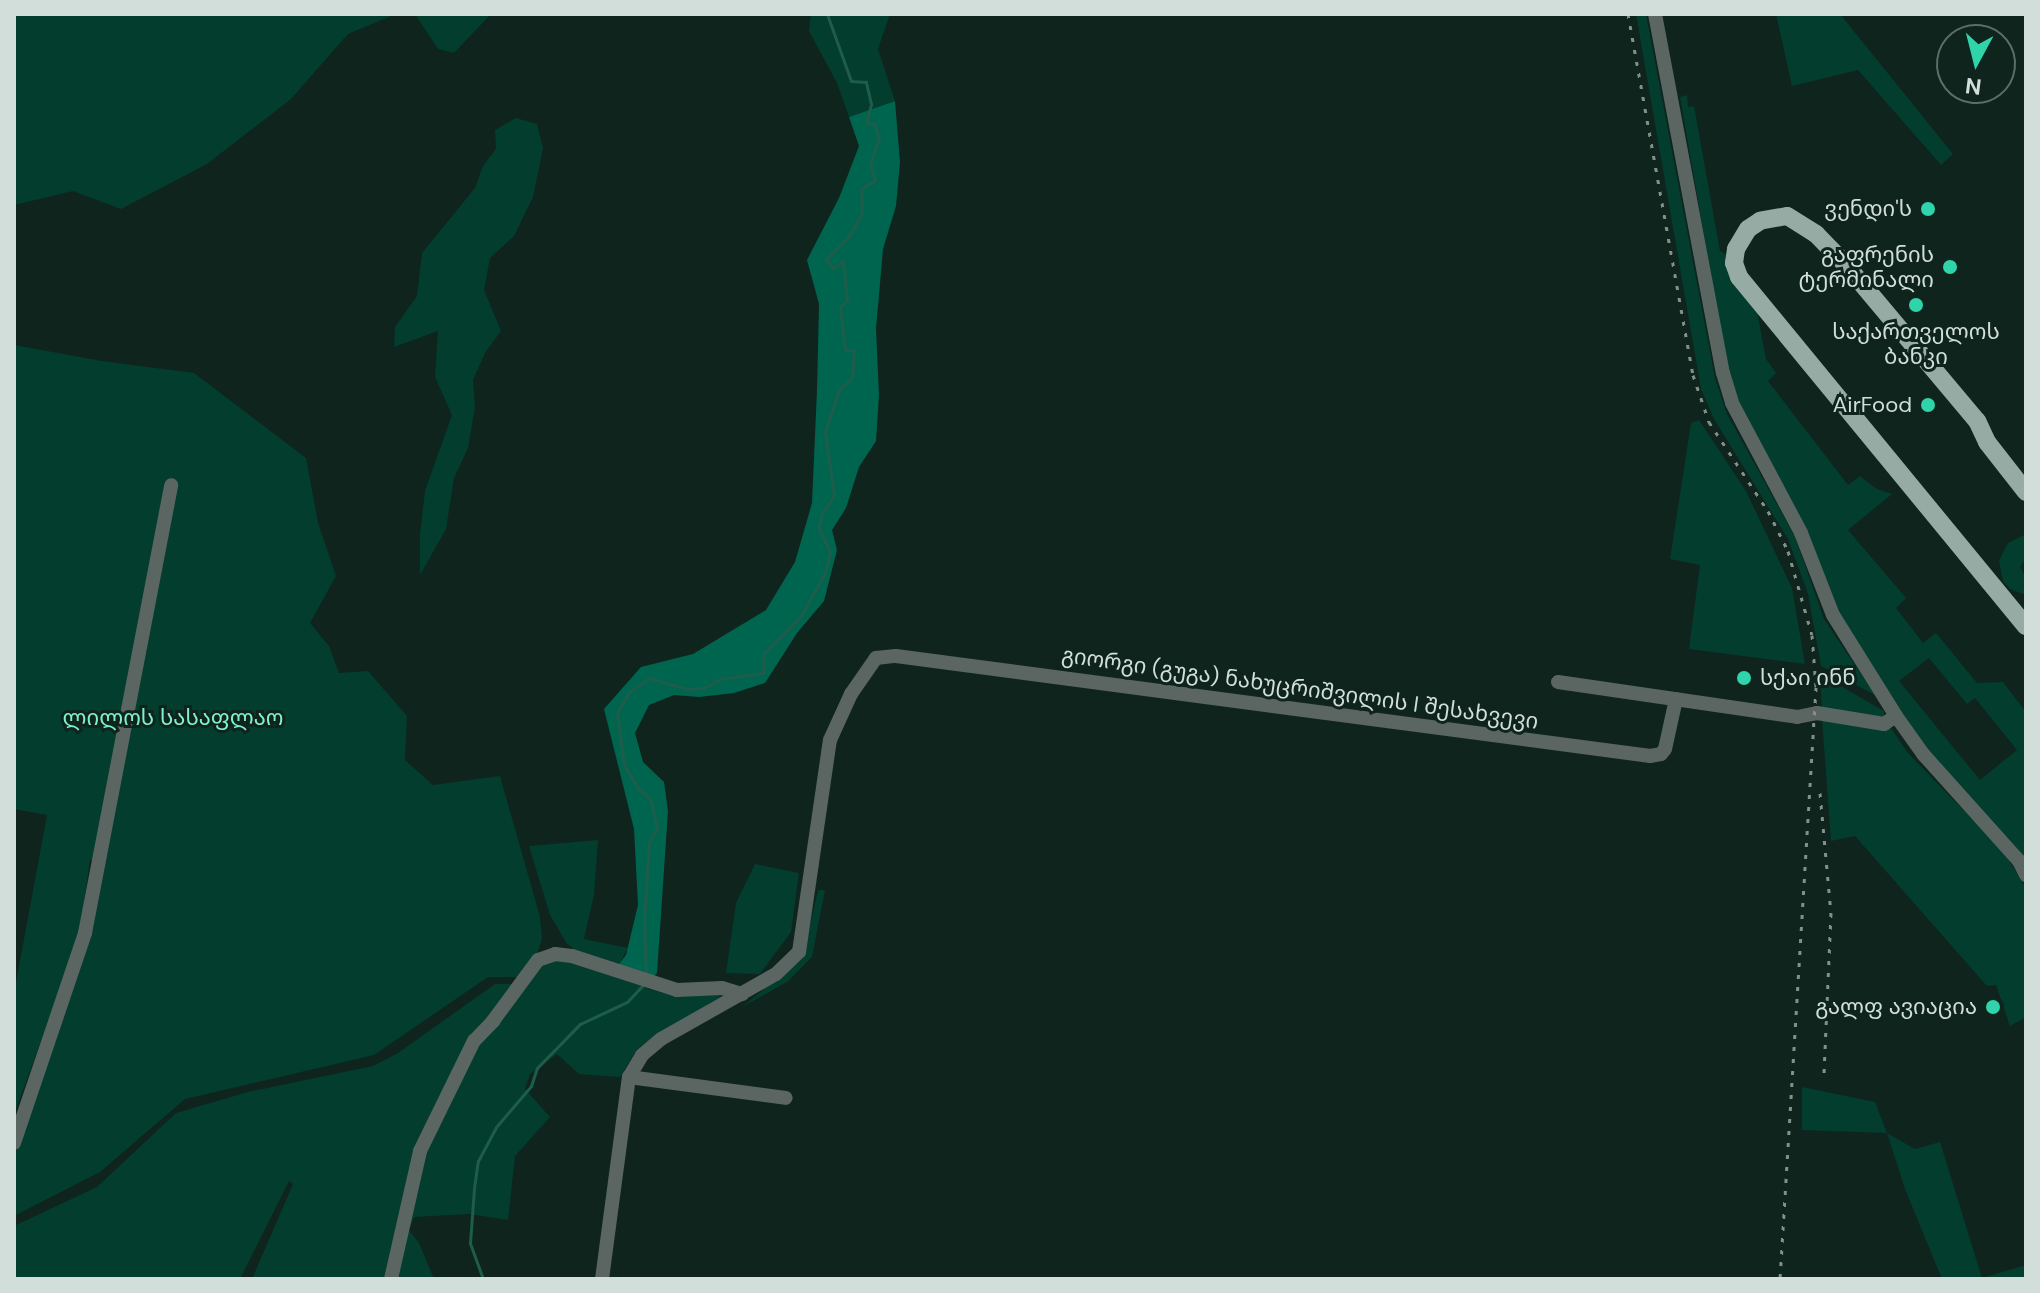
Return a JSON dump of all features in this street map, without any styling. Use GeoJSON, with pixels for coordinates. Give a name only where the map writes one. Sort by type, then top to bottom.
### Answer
{"type":"FeatureCollection","features":[{"type":"Feature","properties":{"kind":"main road"},"geometry":{"type":"LineString","coordinates":[[2026,492],[1987,442],[1977,421],[1866,287],[1816,234],[1787,216],[1760,221],[1748,229],[1736,249],[1734,263],[1739,277],[2026,626]]}},
{"type":"Feature","properties":{"kind":"main road"},"geometry":{"type":"LineString","coordinates":[[2002,596],[2026,604]]}},
{"type":"Feature","properties":{"kind":"street"},"geometry":{"type":"LineString","coordinates":[[1655,14],[1723,373],[1732,403],[1801,533],[1833,615],[1923,754],[2019,861],[2026,875]]}},
{"type":"Feature","properties":{"kind":"street"},"geometry":{"type":"LineString","coordinates":[[14,1143],[85,933],[171,485]]}},
{"type":"Feature","properties":{"kind":"street","name":"გიორგი (გუგა) ნახუცრიშვილის I შესახვევი"},"geometry":{"type":"LineString","coordinates":[[742,994],[776,974],[799,952],[830,740],[851,694],[876,658],[884,655],[1650,756],[1661,754],[1665,749],[1676,699]]}},
{"type":"Feature","properties":{"kind":"street"},"geometry":{"type":"LineString","coordinates":[[1558,682],[1797,717],[1817,713],[1879,724],[1896,716]]}},
{"type":"Feature","properties":{"kind":"street"},"geometry":{"type":"LineString","coordinates":[[391,1279],[420,1151],[474,1041],[493,1021],[538,960],[555,954],[572,956],[677,990],[722,988],[742,994]]}},
{"type":"Feature","properties":{"kind":"street"},"geometry":{"type":"LineString","coordinates":[[602,1279],[629,1077],[642,1055],[661,1039],[742,994]]}},
{"type":"Feature","properties":{"kind":"street"},"geometry":{"type":"LineString","coordinates":[[629,1077],[786,1098]]}},
{"type":"Feature","properties":{"kind":"green space"},"geometry":{"type":"Polygon","coordinates":[[[14,14],[396,14],[348,34],[291,99],[207,164],[121,209],[73,191],[14,205],[14,14]]]}},
{"type":"Feature","properties":{"kind":"green space"},"geometry":{"type":"Polygon","coordinates":[[[415,14],[491,14],[454,53],[438,49],[415,14]]]}},
{"type":"Feature","properties":{"kind":"green space"},"geometry":{"type":"Polygon","coordinates":[[[811,14],[890,14],[878,49],[895,101],[849,117],[837,83],[809,31],[811,14]]]}},
{"type":"Feature","properties":{"kind":"green space"},"geometry":{"type":"Polygon","coordinates":[[[1636,14],[1646,14],[1715,378],[1727,414],[1795,537],[1824,619],[1875,695],[1821,666],[1808,594],[1788,539],[1714,419],[1701,389],[1636,14]]]}},
{"type":"Feature","properties":{"kind":"green space"},"geometry":{"type":"Polygon","coordinates":[[[1776,14],[1840,14],[1953,154],[1941,165],[1858,70],[1792,86],[1776,14]]]}},
{"type":"Feature","properties":{"kind":"green space"},"geometry":{"type":"Polygon","coordinates":[[[1687,95],[1688,107],[1694,106],[1720,251],[1729,256],[1756,306],[1766,359],[1776,373],[1768,381],[1848,485],[1860,476],[1877,489],[1892,494],[1848,530],[1906,598],[1896,608],[1923,643],[1936,633],[1977,683],[2003,682],[2026,712],[2026,859],[1925,748],[1846,628],[1742,411],[1728,373],[1680,97],[1687,95]],[[1929,658],[1899,681],[1980,780],[2017,750],[1975,698],[1967,704],[1929,658]]]}},
{"type":"Feature","properties":{"kind":"green space"},"geometry":{"type":"Polygon","coordinates":[[[895,101],[900,162],[896,206],[883,249],[876,329],[879,395],[876,441],[859,467],[846,508],[832,530],[837,550],[824,601],[797,633],[765,683],[734,693],[699,697],[674,695],[649,705],[635,733],[643,762],[664,782],[668,811],[657,973],[650,981],[619,964],[626,955],[638,905],[634,829],[604,709],[641,667],[693,654],[766,610],[795,562],[812,503],[817,390],[819,304],[807,260],[839,198],[859,146],[849,117],[895,101]]]}},
{"type":"Feature","properties":{"kind":"green space"},"geometry":{"type":"Polygon","coordinates":[[[516,118],[537,124],[543,148],[533,197],[514,236],[490,258],[484,290],[501,331],[485,353],[473,380],[475,407],[468,448],[454,478],[446,529],[420,575],[425,491],[452,415],[435,377],[438,331],[394,347],[395,327],[417,296],[422,253],[475,188],[483,166],[496,149],[495,130],[516,118]]]}},
{"type":"Feature","properties":{"kind":"green space","name":"ლილოს სასაფლაო"},"geometry":{"type":"Polygon","coordinates":[[[14,345],[194,373],[306,458],[318,523],[336,576],[310,623],[329,646],[339,673],[368,671],[407,716],[405,760],[433,785],[500,776],[540,917],[542,939],[537,954],[519,977],[488,977],[374,1055],[185,1099],[100,1172],[14,1216],[14,1157],[89,933],[105,861],[90,860],[79,937],[14,1115],[14,993],[47,815],[14,809],[14,345]]]}},
{"type":"Feature","properties":{"kind":"green space"},"geometry":{"type":"Polygon","coordinates":[[[1699,420],[1746,491],[1792,588],[1805,664],[1689,649],[1700,565],[1670,559],[1691,423],[1699,420]]]}},
{"type":"Feature","properties":{"kind":"green space"},"geometry":{"type":"Polygon","coordinates":[[[2026,534],[2026,557],[2020,567],[2026,577],[2026,595],[2010,589],[2003,581],[1999,561],[2008,543],[2026,534]]]}},
{"type":"Feature","properties":{"kind":"green space"},"geometry":{"type":"Polygon","coordinates":[[[1820,674],[1884,711],[1884,717],[1822,711],[1820,674]]]}},
{"type":"Feature","properties":{"kind":"green space"},"geometry":{"type":"Polygon","coordinates":[[[1822,719],[1891,728],[1907,752],[2004,852],[2026,888],[2026,1017],[2010,1026],[1996,985],[1987,986],[1855,836],[1831,841],[1822,719]]]}},
{"type":"Feature","properties":{"kind":"green space"},"geometry":{"type":"Polygon","coordinates":[[[598,840],[594,895],[584,939],[628,948],[619,964],[580,953],[567,944],[550,915],[529,846],[598,840]]]}},
{"type":"Feature","properties":{"kind":"green space"},"geometry":{"type":"Polygon","coordinates":[[[755,864],[799,873],[791,932],[760,974],[726,973],[736,903],[755,864]]]}},
{"type":"Feature","properties":{"kind":"green space"},"geometry":{"type":"Polygon","coordinates":[[[818,890],[825,890],[812,957],[787,982],[742,1007],[789,969],[804,952],[818,890]]]}},
{"type":"Feature","properties":{"kind":"green space"},"geometry":{"type":"Polygon","coordinates":[[[555,958],[621,973],[649,989],[679,997],[717,992],[724,998],[656,1035],[637,1049],[620,1077],[579,1074],[557,1054],[530,1074],[525,1089],[550,1117],[515,1156],[508,1220],[469,1214],[414,1217],[409,1230],[419,1243],[434,1279],[395,1279],[421,1155],[477,1042],[539,963],[555,958]]]}},
{"type":"Feature","properties":{"kind":"green space"},"geometry":{"type":"Polygon","coordinates":[[[495,984],[514,984],[414,1150],[388,1279],[252,1279],[293,1184],[289,1181],[240,1279],[14,1279],[14,1226],[97,1187],[176,1113],[248,1092],[373,1066],[398,1053],[495,984]]]}},
{"type":"Feature","properties":{"kind":"green space"},"geometry":{"type":"Polygon","coordinates":[[[1802,1087],[1875,1102],[1887,1133],[1802,1130],[1802,1087]]]}},
{"type":"Feature","properties":{"kind":"green space"},"geometry":{"type":"Polygon","coordinates":[[[1887,1133],[1915,1149],[1940,1142],[1982,1278],[2026,1265],[2026,1279],[1942,1279],[1905,1189],[1887,1133]]]}},
{"type":"Feature","properties":{"kind":"waterway"},"geometry":{"type":"LineString","coordinates":[[646,976],[644,920],[649,842],[657,828],[650,798],[639,790],[624,765],[617,713],[629,692],[649,678],[687,689],[704,688],[720,679],[763,673],[764,653],[800,617],[824,575],[830,552],[819,528],[822,513],[834,496],[825,432],[839,390],[852,378],[854,350],[845,350],[840,307],[847,300],[843,261],[833,268],[826,259],[849,236],[862,213],[861,189],[875,180],[870,164],[879,138],[874,124],[866,123],[871,104],[866,82],[851,81],[827,14]]}},
{"type":"Feature","properties":{"kind":"waterway"},"geometry":{"type":"LineString","coordinates":[[483,1279],[470,1243],[474,1188],[478,1161],[496,1127],[531,1086],[537,1068],[580,1024],[627,1002],[645,983]]}},
{"type":"Feature","properties":{"kind":"railway"},"geometry":{"type":"LineString","coordinates":[[1628,14],[1693,375],[1709,422],[1768,511],[1788,551],[1812,635],[1816,687],[1780,1279]]}},
{"type":"Feature","properties":{"kind":"railway"},"geometry":{"type":"LineString","coordinates":[[1820,793],[1831,913],[1824,1076]]}},
{"type":"Feature","properties":{"kind":"place","name":"ვენდი'ს"},"geometry":{"type":"Point","coordinates":[1928,209]}},
{"type":"Feature","properties":{"kind":"place","name":"გაფრენის ტერმინალი"},"geometry":{"type":"Point","coordinates":[1950,267]}},
{"type":"Feature","properties":{"kind":"place","name":"საქართველოს ბანკი"},"geometry":{"type":"Point","coordinates":[1916,305]}},
{"type":"Feature","properties":{"kind":"place","name":"AirFood"},"geometry":{"type":"Point","coordinates":[1928,405]}},
{"type":"Feature","properties":{"kind":"place","name":"სქაი ინნ"},"geometry":{"type":"Point","coordinates":[1744,678]}},
{"type":"Feature","properties":{"kind":"place","name":"გალფ ავიაცია"},"geometry":{"type":"Point","coordinates":[1993,1007]}}]}
